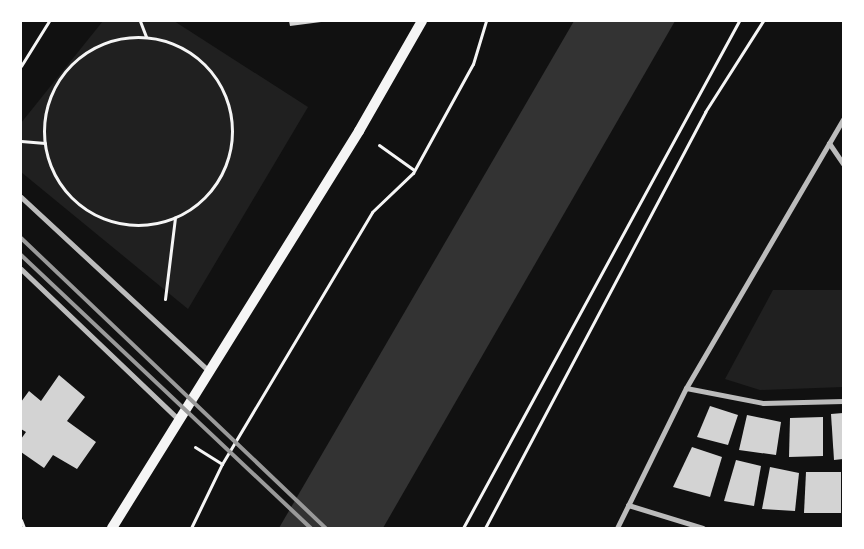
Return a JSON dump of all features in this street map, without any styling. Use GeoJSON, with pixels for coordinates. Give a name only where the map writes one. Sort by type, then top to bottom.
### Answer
{"type":"FeatureCollection","features":[{"type":"Feature","properties":{"kind":"main road"},"geometry":{"type":"LineString","coordinates":[[112,528],[178,419],[210,372],[359,131],[422,21]]}},
{"type":"Feature","properties":{"kind":"street"},"geometry":{"type":"LineString","coordinates":[[617,528],[686,388],[843,119]]}},
{"type":"Feature","properties":{"kind":"street"},"geometry":{"type":"LineString","coordinates":[[829,143],[843,164]]}},
{"type":"Feature","properties":{"kind":"street"},"geometry":{"type":"LineString","coordinates":[[21,197],[210,372]]}},
{"type":"Feature","properties":{"kind":"street"},"geometry":{"type":"LineString","coordinates":[[21,269],[178,419]]}},
{"type":"Feature","properties":{"kind":"street"},"geometry":{"type":"LineString","coordinates":[[686,388],[763,403],[843,401]]}},
{"type":"Feature","properties":{"kind":"street"},"geometry":{"type":"LineString","coordinates":[[628,505],[703,528]]}},
{"type":"Feature","properties":{"kind":"path"},"geometry":{"type":"LineString","coordinates":[[21,66],[49,21]]}},
{"type":"Feature","properties":{"kind":"path"},"geometry":{"type":"LineString","coordinates":[[140,21],[146,37]]}},
{"type":"Feature","properties":{"kind":"path"},"geometry":{"type":"LineString","coordinates":[[191,528],[222,464],[372,212],[414,170],[473,64],[486,21]]}},
{"type":"Feature","properties":{"kind":"path"},"geometry":{"type":"LineString","coordinates":[[463,528],[521,426],[739,21]]}},
{"type":"Feature","properties":{"kind":"path"},"geometry":{"type":"LineString","coordinates":[[486,528],[705,112],[763,21]]}},
{"type":"Feature","properties":{"kind":"path"},"geometry":{"type":"LineString","coordinates":[[146,37],[173,43],[197,57],[216,78],[228,103],[232,130],[228,158],[217,183],[198,204],[175,218],[137,225],[118,224],[91,213],[68,195],[52,171],[45,143],[45,116],[54,89],[70,66],[92,49],[118,39],[146,37]]}},
{"type":"Feature","properties":{"kind":"path"},"geometry":{"type":"LineString","coordinates":[[21,140],[45,143]]}},
{"type":"Feature","properties":{"kind":"path"},"geometry":{"type":"LineString","coordinates":[[379,145],[414,170]]}},
{"type":"Feature","properties":{"kind":"path"},"geometry":{"type":"LineString","coordinates":[[165,300],[175,218]]}},
{"type":"Feature","properties":{"kind":"path"},"geometry":{"type":"LineString","coordinates":[[195,446],[222,464]]}},
{"type":"Feature","properties":{"kind":"path"},"geometry":{"type":"LineString","coordinates":[[21,520],[24,528]]}},
{"type":"Feature","properties":{"kind":"shaded area"},"geometry":{"type":"Polygon","coordinates":[[[103,21],[174,21],[308,107],[188,309],[21,172],[21,123],[103,21]]]}},
{"type":"Feature","properties":{"kind":"shaded area"},"geometry":{"type":"Polygon","coordinates":[[[574,21],[675,21],[383,528],[279,528],[574,21]]]}},
{"type":"Feature","properties":{"kind":"shaded area"},"geometry":{"type":"Polygon","coordinates":[[[773,290],[843,290],[843,387],[760,390],[725,379],[773,290]]]}},
{"type":"Feature","properties":{"kind":"building"},"geometry":{"type":"Polygon","coordinates":[[[289,21],[321,21],[321,22],[290,26],[289,21]]]}},
{"type":"Feature","properties":{"kind":"building"},"geometry":{"type":"Polygon","coordinates":[[[59,375],[85,397],[67,421],[96,442],[77,469],[53,455],[44,468],[21,452],[21,439],[26,432],[21,429],[21,402],[29,391],[41,401],[59,375]]]}},
{"type":"Feature","properties":{"kind":"building"},"geometry":{"type":"Polygon","coordinates":[[[710,406],[738,415],[728,445],[697,437],[710,406]]]}},
{"type":"Feature","properties":{"kind":"building"},"geometry":{"type":"Polygon","coordinates":[[[843,413],[843,459],[834,460],[831,414],[843,413]]]}},
{"type":"Feature","properties":{"kind":"building"},"geometry":{"type":"Polygon","coordinates":[[[747,415],[781,422],[776,455],[739,450],[747,415]]]}},
{"type":"Feature","properties":{"kind":"building"},"geometry":{"type":"Polygon","coordinates":[[[823,417],[823,456],[789,457],[790,418],[823,417]]]}},
{"type":"Feature","properties":{"kind":"building"},"geometry":{"type":"Polygon","coordinates":[[[692,447],[722,457],[710,497],[673,487],[692,447]]]}},
{"type":"Feature","properties":{"kind":"building"},"geometry":{"type":"Polygon","coordinates":[[[736,460],[761,466],[754,506],[724,501],[736,460]]]}},
{"type":"Feature","properties":{"kind":"building"},"geometry":{"type":"Polygon","coordinates":[[[770,467],[799,473],[795,511],[762,509],[770,467]]]}},
{"type":"Feature","properties":{"kind":"building"},"geometry":{"type":"Polygon","coordinates":[[[806,472],[841,472],[841,513],[804,513],[806,472]]]}},
{"type":"Feature","properties":{"kind":"railway"},"geometry":{"type":"LineString","coordinates":[[21,238],[326,528]]}},
{"type":"Feature","properties":{"kind":"railway"},"geometry":{"type":"LineString","coordinates":[[21,255],[311,528]]}}]}
